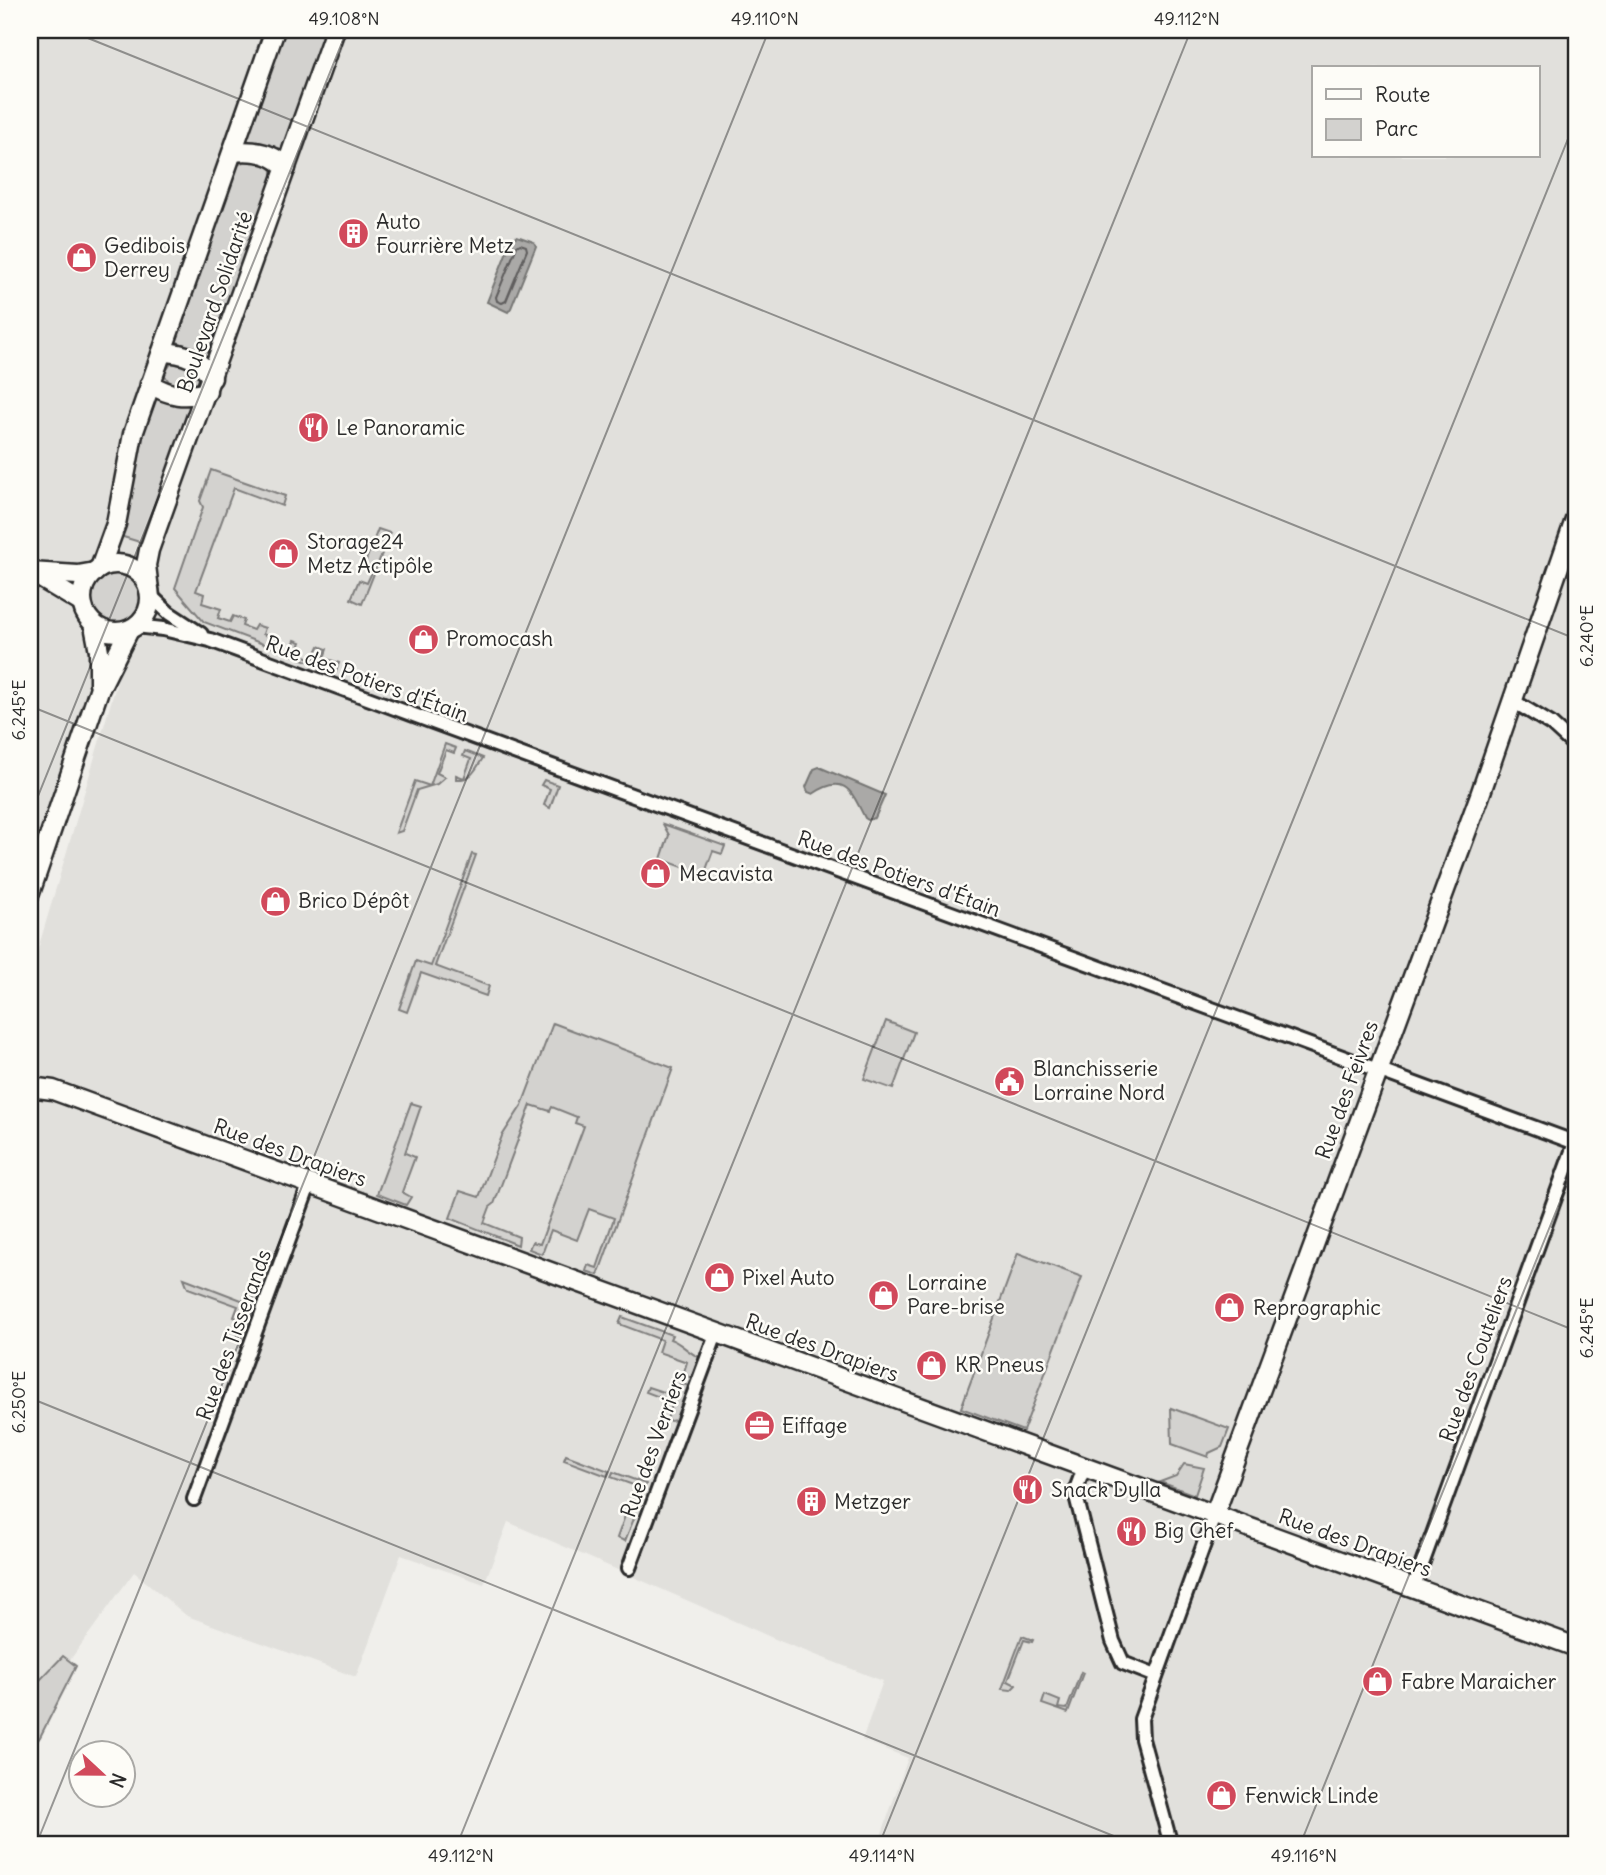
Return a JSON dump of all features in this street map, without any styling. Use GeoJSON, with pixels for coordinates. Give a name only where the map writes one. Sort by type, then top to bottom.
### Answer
{"type":"FeatureCollection","features":[{"type":"Feature","properties":{"kind":"street","name":"Boulevard Solidarité"},"geometry":{"type":"LineString","coordinates":[[97,570],[112,540],[131,442],[150,384],[275,30]]}},
{"type":"Feature","properties":{"kind":"street","name":"Boulevard Solidarité"},"geometry":{"type":"LineString","coordinates":[[149,593],[146,565],[149,550],[335,30]]}},
{"type":"Feature","properties":{"kind":"street"},"geometry":{"type":"LineString","coordinates":[[233,152],[247,150],[265,154],[281,161],[286,168]]}},
{"type":"Feature","properties":{"kind":"street"},"geometry":{"type":"LineString","coordinates":[[150,384],[168,394],[181,397],[210,385],[195,360],[180,353],[162,352]]}},
{"type":"Feature","properties":{"kind":"street","name":"Rue des Feivres"},"geometry":{"type":"LineString","coordinates":[[1171,1845],[1140,1728],[1143,1710],[1513,701],[1520,673],[1576,517]]}},
{"type":"Feature","properties":{"kind":"street"},"geometry":{"type":"LineString","coordinates":[[30,572],[78,575],[112,565],[129,567],[138,573],[149,593],[146,613],[132,628],[99,690],[30,893]]}},
{"type":"Feature","properties":{"kind":"street"},"geometry":{"type":"LineString","coordinates":[[97,570],[85,583],[82,603],[86,615],[94,625],[108,632],[132,628]]}},
{"type":"Feature","properties":{"kind":"street"},"geometry":{"type":"LineString","coordinates":[[30,572],[82,603]]}},
{"type":"Feature","properties":{"kind":"street","name":"Rue des Potiers d'Étain"},"geometry":{"type":"LineString","coordinates":[[149,593],[169,613],[209,640]]}},
{"type":"Feature","properties":{"kind":"street"},"geometry":{"type":"LineString","coordinates":[[94,625],[99,651],[99,690]]}},
{"type":"Feature","properties":{"kind":"street","name":"Rue des Potiers d'Étain"},"geometry":{"type":"LineString","coordinates":[[132,628],[166,629],[209,640],[1576,1143]]}},
{"type":"Feature","properties":{"kind":"street"},"geometry":{"type":"LineString","coordinates":[[1513,701],[1551,724],[1576,747]]}},
{"type":"Feature","properties":{"kind":"street","name":"Rue des Drapiers"},"geometry":{"type":"LineString","coordinates":[[30,1074],[53,1090]]}},
{"type":"Feature","properties":{"kind":"street","name":"Rue des Drapiers"},"geometry":{"type":"LineString","coordinates":[[30,1087],[53,1090],[1576,1647]]}},
{"type":"Feature","properties":{"kind":"street","name":"Rue des Couteliers"},"geometry":{"type":"LineString","coordinates":[[1413,1589],[1576,1143]]}},
{"type":"Feature","properties":{"kind":"street","name":"Rue des Tisserands"},"geometry":{"type":"LineString","coordinates":[[194,1499],[309,1185]]}},
{"type":"Feature","properties":{"kind":"street","name":"Rue des Verriers"},"geometry":{"type":"LineString","coordinates":[[629,1568],[716,1334]]}},
{"type":"Feature","properties":{"kind":"street"},"geometry":{"type":"LineString","coordinates":[[1084,1468],[1075,1492],[1113,1641],[1123,1663],[1156,1676]]}},
{"type":"Feature","properties":{"kind":"shaded area"},"geometry":{"type":"Polygon","coordinates":[[[30,30],[304,30],[30,895],[30,30]]]}},
{"type":"Feature","properties":{"kind":"shaded area"},"geometry":{"type":"Polygon","coordinates":[[[310,30],[1576,30],[1576,1845],[878,1845],[908,1758],[862,1740],[883,1681],[782,1642],[508,1522],[484,1584],[401,1555],[356,1677],[187,1616],[134,1572],[30,1715],[30,976],[310,30]]]}},
{"type":"Feature","properties":{"kind":"green space"},"geometry":{"type":"Polygon","coordinates":[[[282,30],[327,30],[285,149],[252,145],[243,139],[282,30]]]}},
{"type":"Feature","properties":{"kind":"green space"},"geometry":{"type":"Polygon","coordinates":[[[250,158],[272,170],[272,185],[208,361],[193,348],[172,340],[233,168],[250,158]]]}},
{"type":"Feature","properties":{"kind":"green space"},"geometry":{"type":"Polygon","coordinates":[[[172,362],[189,366],[198,376],[199,383],[179,388],[171,385],[164,374],[172,362]]]}},
{"type":"Feature","properties":{"kind":"green space"},"geometry":{"type":"Polygon","coordinates":[[[152,398],[177,403],[196,402],[143,543],[120,536],[141,434],[152,398]]]}},
{"type":"Feature","properties":{"kind":"green space"},"geometry":{"type":"Polygon","coordinates":[[[211,470],[285,496],[282,506],[234,488],[196,591],[204,594],[202,603],[221,609],[218,618],[230,622],[233,616],[244,620],[242,626],[253,630],[256,625],[265,628],[263,634],[273,638],[271,647],[204,622],[175,588],[203,507],[200,501],[211,470]]]}},
{"type":"Feature","properties":{"kind":"green space"},"geometry":{"type":"Polygon","coordinates":[[[378,529],[390,533],[362,604],[351,599],[359,580],[367,583],[372,572],[363,568],[378,529]]]}},
{"type":"Feature","properties":{"kind":"green space"},"geometry":{"type":"Polygon","coordinates":[[[116,572],[126,574],[134,580],[140,588],[140,608],[134,616],[126,622],[116,624],[106,622],[98,616],[92,608],[90,598],[92,588],[98,580],[106,574],[116,572]]]}},
{"type":"Feature","properties":{"kind":"green space"},"geometry":{"type":"Polygon","coordinates":[[[295,640],[301,642],[297,653],[313,659],[319,646],[327,649],[324,658],[339,663],[336,672],[290,654],[295,640]]]}},
{"type":"Feature","properties":{"kind":"green space"},"geometry":{"type":"Polygon","coordinates":[[[445,744],[456,748],[454,753],[446,750],[437,773],[445,777],[437,784],[417,790],[402,831],[396,833],[415,781],[430,786],[445,744]]]}},
{"type":"Feature","properties":{"kind":"green space"},"geometry":{"type":"Polygon","coordinates":[[[465,751],[483,758],[469,776],[466,778],[456,779],[456,775],[464,778],[471,759],[463,756],[465,751]]]}},
{"type":"Feature","properties":{"kind":"green space"},"geometry":{"type":"Polygon","coordinates":[[[544,780],[558,785],[550,808],[544,805],[550,789],[541,785],[544,780]]]}},
{"type":"Feature","properties":{"kind":"green space"},"geometry":{"type":"Polygon","coordinates":[[[663,824],[725,846],[722,854],[713,851],[704,875],[661,859],[669,835],[663,824]]]}},
{"type":"Feature","properties":{"kind":"green space"},"geometry":{"type":"Polygon","coordinates":[[[472,854],[476,855],[435,966],[489,986],[486,996],[421,973],[407,1012],[399,1009],[416,961],[431,966],[472,854]]]}},
{"type":"Feature","properties":{"kind":"green space"},"geometry":{"type":"Polygon","coordinates":[[[886,1021],[914,1032],[893,1089],[864,1079],[886,1021]]]}},
{"type":"Feature","properties":{"kind":"green space"},"geometry":{"type":"Polygon","coordinates":[[[553,1023],[673,1068],[598,1275],[586,1271],[588,1265],[597,1268],[614,1218],[589,1209],[577,1240],[551,1230],[542,1254],[529,1249],[532,1242],[540,1244],[584,1126],[575,1123],[577,1117],[552,1107],[550,1111],[531,1105],[494,1204],[490,1207],[484,1223],[519,1237],[518,1245],[450,1218],[460,1191],[479,1197],[502,1136],[522,1105],[553,1023]]]}},
{"type":"Feature","properties":{"kind":"green space"},"geometry":{"type":"Polygon","coordinates":[[[411,1103],[421,1106],[405,1153],[415,1157],[402,1192],[411,1197],[406,1205],[377,1194],[411,1103]]]}},
{"type":"Feature","properties":{"kind":"green space"},"geometry":{"type":"Polygon","coordinates":[[[1018,1253],[1082,1277],[1023,1431],[961,1408],[1018,1253]]]}},
{"type":"Feature","properties":{"kind":"green space"},"geometry":{"type":"Polygon","coordinates":[[[184,1278],[244,1301],[248,1294],[255,1296],[239,1339],[236,1338],[242,1320],[234,1317],[238,1306],[188,1288],[184,1278]]]}},
{"type":"Feature","properties":{"kind":"green space"},"geometry":{"type":"Polygon","coordinates":[[[622,1317],[672,1335],[670,1339],[699,1357],[692,1378],[683,1375],[687,1362],[658,1352],[662,1340],[619,1324],[622,1317]]]}},
{"type":"Feature","properties":{"kind":"green space"},"geometry":{"type":"Polygon","coordinates":[[[680,1383],[689,1386],[676,1420],[670,1421],[667,1419],[673,1402],[646,1392],[648,1387],[675,1396],[680,1383]]]}},
{"type":"Feature","properties":{"kind":"green space"},"geometry":{"type":"Polygon","coordinates":[[[1171,1408],[1229,1429],[1222,1447],[1209,1453],[1208,1457],[1172,1444],[1171,1408]]]}},
{"type":"Feature","properties":{"kind":"green space"},"geometry":{"type":"Polygon","coordinates":[[[566,1455],[609,1471],[607,1476],[564,1460],[566,1455]]]}},
{"type":"Feature","properties":{"kind":"green space"},"geometry":{"type":"Polygon","coordinates":[[[1184,1464],[1204,1468],[1195,1495],[1160,1482],[1176,1476],[1184,1464]]]}},
{"type":"Feature","properties":{"kind":"green space"},"geometry":{"type":"Polygon","coordinates":[[[613,1472],[646,1484],[644,1489],[611,1477],[613,1472]]]}},
{"type":"Feature","properties":{"kind":"green space"},"geometry":{"type":"Polygon","coordinates":[[[626,1513],[635,1516],[625,1541],[617,1538],[626,1513]]]}},
{"type":"Feature","properties":{"kind":"green space"},"geometry":{"type":"Polygon","coordinates":[[[1022,1636],[1033,1640],[1024,1640],[1008,1681],[1016,1685],[1011,1690],[1002,1689],[1022,1636]]]}},
{"type":"Feature","properties":{"kind":"green space"},"geometry":{"type":"Polygon","coordinates":[[[63,1656],[76,1666],[40,1737],[30,1751],[30,1694],[63,1656]]]}},
{"type":"Feature","properties":{"kind":"green space"},"geometry":{"type":"Polygon","coordinates":[[[1081,1672],[1083,1673],[1068,1713],[1042,1704],[1045,1695],[1060,1701],[1058,1708],[1067,1709],[1081,1672]]]}},
{"type":"Feature","properties":{"kind":"water"},"geometry":{"type":"Polygon","coordinates":[[[517,236],[534,242],[536,246],[508,312],[487,302],[511,241],[517,236]]]}},
{"type":"Feature","properties":{"kind":"water"},"geometry":{"type":"Polygon","coordinates":[[[819,767],[885,795],[875,818],[865,818],[852,794],[841,785],[833,785],[813,794],[808,792],[806,787],[814,769],[819,767]]]}},
{"type":"Feature","properties":{"kind":"place","name":"Auto Fourrière Metz"},"geometry":{"type":"Point","coordinates":[353,234]}},
{"type":"Feature","properties":{"kind":"place","name":"Gedibois Derrey"},"geometry":{"type":"Point","coordinates":[81,258]}},
{"type":"Feature","properties":{"kind":"place","name":"Le Panoramic"},"geometry":{"type":"Point","coordinates":[313,428]}},
{"type":"Feature","properties":{"kind":"place","name":"Storage24 Metz Actipôle"},"geometry":{"type":"Point","coordinates":[284,554]}},
{"type":"Feature","properties":{"kind":"place","name":"Promocash"},"geometry":{"type":"Point","coordinates":[423,639]}},
{"type":"Feature","properties":{"kind":"place","name":"Mecavista"},"geometry":{"type":"Point","coordinates":[656,874]}},
{"type":"Feature","properties":{"kind":"place","name":"Brico Dépôt"},"geometry":{"type":"Point","coordinates":[275,901]}},
{"type":"Feature","properties":{"kind":"place","name":"Blanchisserie Lorraine Nord"},"geometry":{"type":"Point","coordinates":[1010,1081]}},
{"type":"Feature","properties":{"kind":"place","name":"Pixel Auto"},"geometry":{"type":"Point","coordinates":[719,1278]}},
{"type":"Feature","properties":{"kind":"place","name":"Lorraine Pare-brise"},"geometry":{"type":"Point","coordinates":[884,1295]}},
{"type":"Feature","properties":{"kind":"place","name":"Reprographic"},"geometry":{"type":"Point","coordinates":[1230,1308]}},
{"type":"Feature","properties":{"kind":"place","name":"KR Pneus"},"geometry":{"type":"Point","coordinates":[932,1365]}},
{"type":"Feature","properties":{"kind":"place","name":"Eiffage"},"geometry":{"type":"Point","coordinates":[759,1426]}},
{"type":"Feature","properties":{"kind":"place","name":"Snack Dylla"},"geometry":{"type":"Point","coordinates":[1028,1490]}},
{"type":"Feature","properties":{"kind":"place","name":"Metzger"},"geometry":{"type":"Point","coordinates":[811,1502]}},
{"type":"Feature","properties":{"kind":"place","name":"Big Chef"},"geometry":{"type":"Point","coordinates":[1131,1531]}},
{"type":"Feature","properties":{"kind":"place","name":"Fabre Maraicher"},"geometry":{"type":"Point","coordinates":[1378,1682]}},
{"type":"Feature","properties":{"kind":"place","name":"Fenwick Linde"},"geometry":{"type":"Point","coordinates":[1222,1796]}}]}
